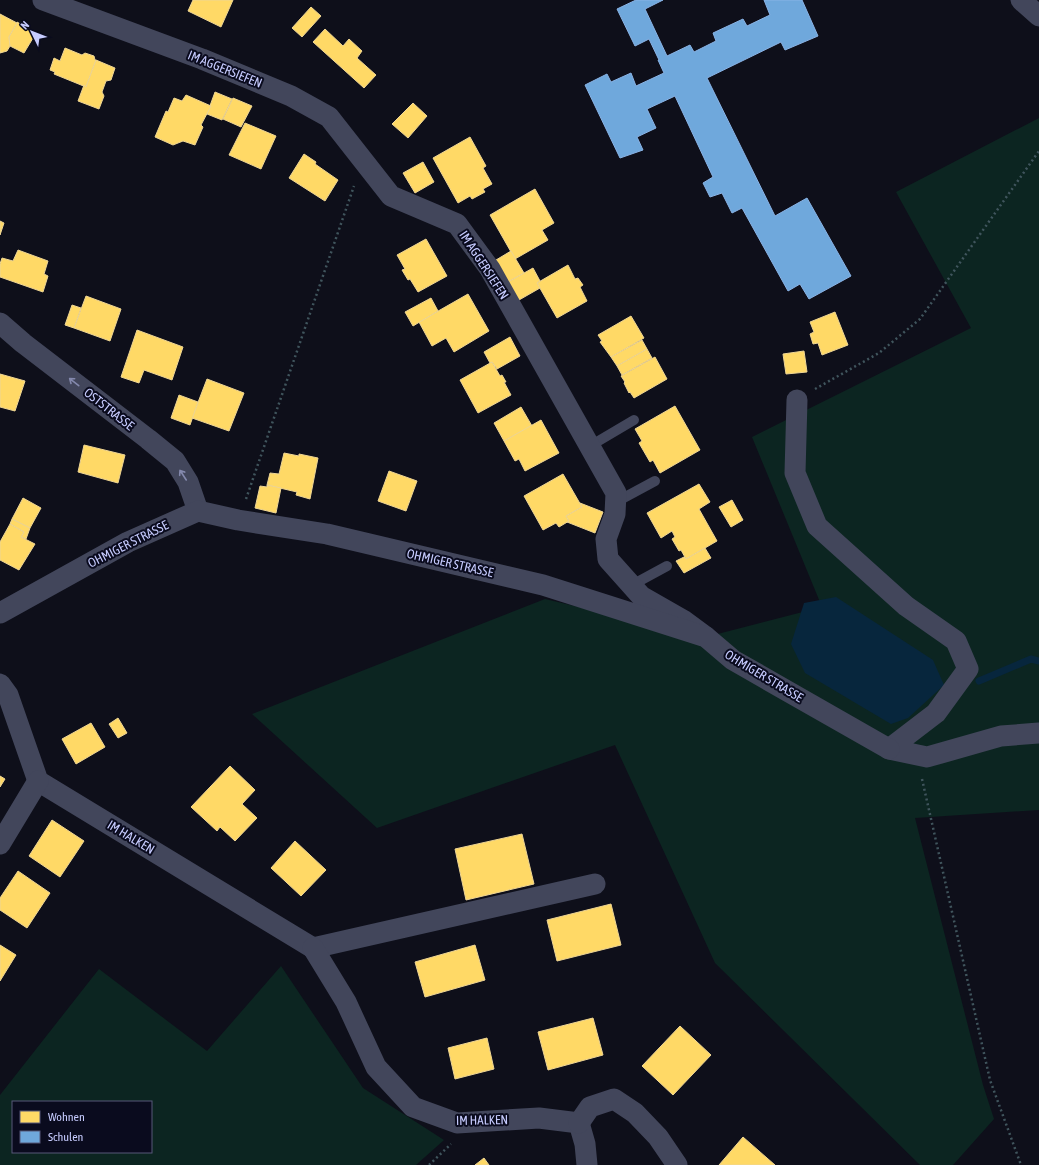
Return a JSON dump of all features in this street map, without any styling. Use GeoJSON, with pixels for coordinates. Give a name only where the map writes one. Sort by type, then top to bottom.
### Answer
{"type":"FeatureCollection","features":[{"type":"Feature","properties":{"kind":"street","name":"IM AGGERSIEFEN"},"geometry":{"type":"LineString","coordinates":[[43,0],[202,59],[292,96],[329,117],[391,196],[456,224],[490,269],[616,493],[615,514],[606,539],[608,559],[642,596],[683,620],[706,637]]}},
{"type":"Feature","properties":{"kind":"street"},"geometry":{"type":"LineString","coordinates":[[1021,0],[1039,16]]}},
{"type":"Feature","properties":{"kind":"street","name":"OSTSTRASSE"},"geometry":{"type":"LineString","coordinates":[[0,323],[23,343],[148,439],[174,461],[188,482],[198,511]]}},
{"type":"Feature","properties":{"kind":"street"},"geometry":{"type":"LineString","coordinates":[[797,400],[795,473],[817,526],[906,606],[956,641],[968,669],[936,713],[889,749]]}},
{"type":"Feature","properties":{"kind":"street","name":"OHMIGER STRASSE"},"geometry":{"type":"LineString","coordinates":[[0,613],[128,542],[198,511],[238,520],[326,534],[543,585],[706,637],[733,660],[889,749],[927,756],[1001,736],[1039,733]]}},
{"type":"Feature","properties":{"kind":"street"},"geometry":{"type":"LineString","coordinates":[[0,684],[8,695],[38,781],[0,844]]}},
{"type":"Feature","properties":{"kind":"street","name":"IM HALKEN"},"geometry":{"type":"LineString","coordinates":[[38,781],[313,948],[346,1002],[376,1067],[413,1107],[457,1123],[539,1118],[579,1123]]}},
{"type":"Feature","properties":{"kind":"street"},"geometry":{"type":"LineString","coordinates":[[313,948],[594,884]]}},
{"type":"Feature","properties":{"kind":"street"},"geometry":{"type":"LineString","coordinates":[[586,1165],[585,1144],[579,1123],[590,1107],[614,1099],[635,1113],[658,1137],[676,1165]]}},
{"type":"Feature","properties":{"kind":"lane"},"geometry":{"type":"LineString","coordinates":[[590,446],[634,420]]}},
{"type":"Feature","properties":{"kind":"lane"},"geometry":{"type":"LineString","coordinates":[[616,502],[655,480]]}},
{"type":"Feature","properties":{"kind":"lane"},"geometry":{"type":"LineString","coordinates":[[632,585],[667,566]]}},
{"type":"Feature","properties":{"kind":"path"},"geometry":{"type":"LineString","coordinates":[[797,400],[879,353],[920,319],[1039,151]]}},
{"type":"Feature","properties":{"kind":"path"},"geometry":{"type":"LineString","coordinates":[[238,520],[363,161]]}},
{"type":"Feature","properties":{"kind":"path"},"geometry":{"type":"LineString","coordinates":[[914,754],[920,772],[990,1080],[1021,1165]]}},
{"type":"Feature","properties":{"kind":"green space"},"geometry":{"type":"Polygon","coordinates":[[[1039,118],[1039,810],[915,818],[983,1085],[994,1119],[953,1165],[920,1165],[715,963],[615,745],[377,828],[252,714],[545,599],[706,637],[822,607],[752,437],[971,328],[896,192],[1039,118]]]}},
{"type":"Feature","properties":{"kind":"green space"},"geometry":{"type":"Polygon","coordinates":[[[281,966],[363,1088],[444,1140],[416,1165],[0,1165],[0,1095],[99,969],[207,1051],[281,966]]]}},
{"type":"Feature","properties":{"kind":"water"},"geometry":{"type":"Polygon","coordinates":[[[836,597],[933,660],[944,685],[908,718],[891,724],[805,673],[791,644],[804,603],[836,597]]]}},
{"type":"Feature","properties":{"kind":"building: Wohnen"},"geometry":{"type":"Polygon","coordinates":[[[193,0],[233,0],[221,27],[188,11],[193,0]]]}},
{"type":"Feature","properties":{"kind":"building: Wohnen"},"geometry":{"type":"Polygon","coordinates":[[[311,7],[321,16],[302,37],[292,28],[311,7]]]}},
{"type":"Feature","properties":{"kind":"building: Wohnen"},"geometry":{"type":"Polygon","coordinates":[[[0,14],[17,23],[9,37],[10,46],[7,51],[0,53],[0,14]]]}},
{"type":"Feature","properties":{"kind":"building: Wohnen"},"geometry":{"type":"Polygon","coordinates":[[[17,22],[36,33],[24,53],[10,46],[9,37],[17,22]]]}},
{"type":"Feature","properties":{"kind":"building: Wohnen"},"geometry":{"type":"Polygon","coordinates":[[[325,29],[343,46],[349,39],[362,51],[357,58],[376,75],[364,88],[313,42],[325,29]]]}},
{"type":"Feature","properties":{"kind":"building: Wohnen"},"geometry":{"type":"Polygon","coordinates":[[[65,48],[82,55],[85,53],[94,56],[96,60],[86,87],[54,74],[55,72],[50,70],[54,58],[60,61],[65,48]]]}},
{"type":"Feature","properties":{"kind":"building: Wohnen"},"geometry":{"type":"Polygon","coordinates":[[[96,60],[115,68],[111,80],[106,81],[102,92],[104,96],[99,109],[78,101],[84,85],[86,87],[96,60]]]}},
{"type":"Feature","properties":{"kind":"building: Wohnen"},"geometry":{"type":"Polygon","coordinates":[[[215,92],[232,99],[222,120],[207,114],[215,92]]]}},
{"type":"Feature","properties":{"kind":"building: Wohnen"},"geometry":{"type":"Polygon","coordinates":[[[186,95],[211,106],[201,125],[203,127],[195,145],[183,141],[173,145],[155,137],[166,111],[168,112],[174,98],[182,101],[186,95]]]}},
{"type":"Feature","properties":{"kind":"building: Wohnen"},"geometry":{"type":"Polygon","coordinates":[[[233,98],[252,106],[241,127],[223,119],[233,98]]]}},
{"type":"Feature","properties":{"kind":"building: Wohnen"},"geometry":{"type":"Polygon","coordinates":[[[413,103],[427,116],[408,138],[392,124],[413,103]]]}},
{"type":"Feature","properties":{"kind":"building: Wohnen"},"geometry":{"type":"Polygon","coordinates":[[[245,123],[276,136],[261,169],[229,155],[245,123]]]}},
{"type":"Feature","properties":{"kind":"building: Wohnen"},"geometry":{"type":"Polygon","coordinates":[[[470,137],[486,166],[483,168],[492,184],[483,189],[485,192],[472,199],[470,196],[458,203],[433,158],[470,137]]]}},
{"type":"Feature","properties":{"kind":"building: Wohnen"},"geometry":{"type":"Polygon","coordinates":[[[304,154],[316,162],[315,164],[338,180],[325,201],[289,178],[304,154]]]}},
{"type":"Feature","properties":{"kind":"building: Wohnen"},"geometry":{"type":"Polygon","coordinates":[[[423,162],[434,182],[415,193],[403,173],[423,162]]]}},
{"type":"Feature","properties":{"kind":"building: Wohnen"},"geometry":{"type":"Polygon","coordinates":[[[535,189],[554,223],[542,230],[548,240],[515,259],[490,215],[535,189]]]}},
{"type":"Feature","properties":{"kind":"building: Wohnen"},"geometry":{"type":"Polygon","coordinates":[[[0,221],[4,223],[0,235],[0,221]]]}},
{"type":"Feature","properties":{"kind":"building: Wohnen"},"geometry":{"type":"Polygon","coordinates":[[[426,239],[447,276],[418,292],[402,270],[405,269],[397,255],[426,239]]]}},
{"type":"Feature","properties":{"kind":"building: Wohnen"},"geometry":{"type":"Polygon","coordinates":[[[18,250],[48,261],[44,274],[48,276],[43,292],[0,277],[0,264],[2,258],[13,261],[18,250]]]}},
{"type":"Feature","properties":{"kind":"building: Wohnen"},"geometry":{"type":"Polygon","coordinates":[[[511,251],[524,273],[508,282],[496,260],[511,251]]]}},
{"type":"Feature","properties":{"kind":"building: Wohnen"},"geometry":{"type":"Polygon","coordinates":[[[568,265],[575,279],[578,278],[583,285],[580,287],[587,301],[557,318],[537,283],[568,265]]]}},
{"type":"Feature","properties":{"kind":"building: Wohnen"},"geometry":{"type":"Polygon","coordinates":[[[533,268],[540,281],[537,283],[540,288],[519,300],[508,282],[533,268]]]}},
{"type":"Feature","properties":{"kind":"building: Wohnen"},"geometry":{"type":"Polygon","coordinates":[[[468,294],[489,331],[454,352],[446,338],[432,346],[419,322],[468,294]]]}},
{"type":"Feature","properties":{"kind":"building: Wohnen"},"geometry":{"type":"Polygon","coordinates":[[[86,296],[121,309],[110,341],[74,328],[86,296]]]}},
{"type":"Feature","properties":{"kind":"building: Wohnen"},"geometry":{"type":"Polygon","coordinates":[[[431,298],[438,311],[413,326],[405,312],[431,298]]]}},
{"type":"Feature","properties":{"kind":"building: Wohnen"},"geometry":{"type":"Polygon","coordinates":[[[72,305],[81,308],[74,328],[65,325],[72,305]]]}},
{"type":"Feature","properties":{"kind":"building: Wohnen"},"geometry":{"type":"Polygon","coordinates":[[[835,312],[848,345],[822,355],[818,343],[813,344],[810,334],[814,332],[810,322],[835,312]]]}},
{"type":"Feature","properties":{"kind":"building: Wohnen"},"geometry":{"type":"Polygon","coordinates":[[[631,316],[644,338],[611,357],[600,342],[602,341],[598,335],[631,316]]]}},
{"type":"Feature","properties":{"kind":"building: Wohnen"},"geometry":{"type":"Polygon","coordinates":[[[137,330],[183,347],[172,380],[144,370],[139,383],[121,377],[137,330]]]}},
{"type":"Feature","properties":{"kind":"building: Wohnen"},"geometry":{"type":"Polygon","coordinates":[[[510,337],[520,356],[497,369],[492,362],[490,363],[484,352],[510,337]]]}},
{"type":"Feature","properties":{"kind":"building: Wohnen"},"geometry":{"type":"Polygon","coordinates":[[[642,340],[647,349],[617,366],[611,357],[642,340]]]}},
{"type":"Feature","properties":{"kind":"building: Wohnen"},"geometry":{"type":"Polygon","coordinates":[[[647,349],[652,358],[622,375],[617,366],[647,349]]]}},
{"type":"Feature","properties":{"kind":"building: Wohnen"},"geometry":{"type":"Polygon","coordinates":[[[804,351],[807,372],[786,374],[783,354],[804,351]]]}},
{"type":"Feature","properties":{"kind":"building: Wohnen"},"geometry":{"type":"Polygon","coordinates":[[[655,357],[667,379],[634,398],[630,392],[629,393],[621,376],[655,357]]]}},
{"type":"Feature","properties":{"kind":"building: Wohnen"},"geometry":{"type":"Polygon","coordinates":[[[492,362],[500,376],[502,375],[511,395],[478,413],[460,380],[492,362]]]}},
{"type":"Feature","properties":{"kind":"building: Wohnen"},"geometry":{"type":"Polygon","coordinates":[[[0,374],[25,381],[15,411],[0,407],[0,374]]]}},
{"type":"Feature","properties":{"kind":"building: Wohnen"},"geometry":{"type":"Polygon","coordinates":[[[207,379],[244,393],[229,431],[192,418],[207,379]]]}},
{"type":"Feature","properties":{"kind":"building: Wohnen"},"geometry":{"type":"Polygon","coordinates":[[[179,395],[198,402],[190,425],[171,418],[179,395]]]}},
{"type":"Feature","properties":{"kind":"building: Wohnen"},"geometry":{"type":"Polygon","coordinates":[[[675,406],[700,450],[660,473],[653,460],[650,462],[639,443],[642,441],[635,429],[675,406]]]}},
{"type":"Feature","properties":{"kind":"building: Wohnen"},"geometry":{"type":"Polygon","coordinates":[[[521,407],[532,426],[504,441],[494,423],[521,407]]]}},
{"type":"Feature","properties":{"kind":"building: Wohnen"},"geometry":{"type":"Polygon","coordinates":[[[541,420],[559,453],[525,471],[519,459],[515,461],[504,441],[541,420]]]}},
{"type":"Feature","properties":{"kind":"building: Wohnen"},"geometry":{"type":"Polygon","coordinates":[[[84,445],[125,455],[118,483],[78,472],[84,445]]]}},
{"type":"Feature","properties":{"kind":"building: Wohnen"},"geometry":{"type":"Polygon","coordinates":[[[284,453],[318,458],[310,499],[296,495],[297,492],[267,485],[270,473],[279,474],[284,453]]]}},
{"type":"Feature","properties":{"kind":"building: Wohnen"},"geometry":{"type":"Polygon","coordinates":[[[389,471],[417,481],[406,511],[378,501],[389,471]]]}},
{"type":"Feature","properties":{"kind":"building: Wohnen"},"geometry":{"type":"Polygon","coordinates":[[[563,474],[582,507],[566,516],[569,521],[559,527],[556,523],[543,530],[524,496],[563,474]]]}},
{"type":"Feature","properties":{"kind":"building: Wohnen"},"geometry":{"type":"Polygon","coordinates":[[[699,484],[710,502],[699,509],[717,541],[686,559],[672,539],[675,537],[672,531],[661,538],[647,513],[699,484]]]}},
{"type":"Feature","properties":{"kind":"building: Wohnen"},"geometry":{"type":"Polygon","coordinates":[[[267,485],[281,488],[276,513],[255,508],[260,486],[267,487],[267,485]]]}},
{"type":"Feature","properties":{"kind":"building: Wohnen"},"geometry":{"type":"Polygon","coordinates":[[[23,498],[41,508],[30,528],[12,519],[23,498]]]}},
{"type":"Feature","properties":{"kind":"building: Wohnen"},"geometry":{"type":"Polygon","coordinates":[[[732,500],[743,520],[731,527],[719,507],[732,500]]]}},
{"type":"Feature","properties":{"kind":"building: Wohnen"},"geometry":{"type":"Polygon","coordinates":[[[580,503],[603,512],[595,533],[567,522],[569,521],[566,516],[582,507],[580,503]]]}},
{"type":"Feature","properties":{"kind":"building: Wohnen"},"geometry":{"type":"Polygon","coordinates":[[[12,519],[30,528],[26,539],[21,537],[24,532],[10,524],[12,519]]]}},
{"type":"Feature","properties":{"kind":"building: Wohnen"},"geometry":{"type":"Polygon","coordinates":[[[10,524],[24,532],[21,537],[35,544],[19,570],[0,560],[0,542],[10,524]]]}},
{"type":"Feature","properties":{"kind":"building: Wohnen"},"geometry":{"type":"Polygon","coordinates":[[[705,548],[711,558],[684,573],[676,561],[684,557],[686,559],[705,548]]]}},
{"type":"Feature","properties":{"kind":"building: Wohnen"},"geometry":{"type":"Polygon","coordinates":[[[118,718],[127,733],[118,738],[109,724],[118,718]]]}},
{"type":"Feature","properties":{"kind":"building: Wohnen"},"geometry":{"type":"Polygon","coordinates":[[[91,723],[105,747],[76,764],[62,739],[91,723]]]}},
{"type":"Feature","properties":{"kind":"building: Wohnen"},"geometry":{"type":"Polygon","coordinates":[[[230,766],[255,790],[242,804],[257,818],[235,841],[220,827],[217,831],[191,807],[230,766]]]}},
{"type":"Feature","properties":{"kind":"building: Wohnen"},"geometry":{"type":"Polygon","coordinates":[[[0,776],[5,779],[0,787],[0,776]]]}},
{"type":"Feature","properties":{"kind":"building: Wohnen"},"geometry":{"type":"Polygon","coordinates":[[[52,820],[84,841],[60,877],[29,856],[52,820]]]}},
{"type":"Feature","properties":{"kind":"building: Wohnen"},"geometry":{"type":"Polygon","coordinates":[[[522,834],[534,884],[466,900],[455,849],[522,834]]]}},
{"type":"Feature","properties":{"kind":"building: Wohnen"},"geometry":{"type":"Polygon","coordinates":[[[295,841],[326,870],[301,896],[271,868],[295,841]]]}},
{"type":"Feature","properties":{"kind":"building: Wohnen"},"geometry":{"type":"Polygon","coordinates":[[[18,871],[50,893],[27,928],[0,910],[0,898],[18,871]]]}},
{"type":"Feature","properties":{"kind":"building: Wohnen"},"geometry":{"type":"Polygon","coordinates":[[[611,904],[621,945],[557,961],[547,920],[611,904]]]}},
{"type":"Feature","properties":{"kind":"building: Wohnen"},"geometry":{"type":"Polygon","coordinates":[[[0,945],[16,955],[0,981],[0,945]]]}},
{"type":"Feature","properties":{"kind":"building: Wohnen"},"geometry":{"type":"Polygon","coordinates":[[[475,945],[485,980],[425,997],[415,962],[475,945]]]}},
{"type":"Feature","properties":{"kind":"building: Wohnen"},"geometry":{"type":"Polygon","coordinates":[[[593,1018],[603,1055],[548,1070],[538,1032],[593,1018]]]}},
{"type":"Feature","properties":{"kind":"building: Wohnen"},"geometry":{"type":"Polygon","coordinates":[[[680,1026],[711,1055],[673,1095],[642,1066],[680,1026]]]}},
{"type":"Feature","properties":{"kind":"building: Wohnen"},"geometry":{"type":"Polygon","coordinates":[[[487,1038],[494,1069],[455,1079],[448,1048],[487,1038]]]}},
{"type":"Feature","properties":{"kind":"building: Wohnen"},"geometry":{"type":"Polygon","coordinates":[[[743,1137],[775,1165],[719,1165],[743,1137]]]}},
{"type":"Feature","properties":{"kind":"building: Wohnen"},"geometry":{"type":"Polygon","coordinates":[[[484,1158],[489,1165],[475,1165],[484,1158]]]}},
{"type":"Feature","properties":{"kind":"building: Schulen"},"geometry":{"type":"Polygon","coordinates":[[[636,0],[663,0],[645,9],[667,56],[690,45],[694,52],[716,41],[713,33],[743,19],[747,26],[770,15],[764,0],[802,0],[818,36],[785,50],[781,42],[707,78],[775,216],[807,198],[851,276],[809,299],[800,284],[788,291],[742,208],[732,213],[722,193],[710,197],[703,183],[713,177],[675,96],[647,109],[656,128],[637,137],[643,150],[620,158],[585,85],[607,74],[611,82],[631,73],[636,86],[664,73],[649,39],[635,46],[617,9],[636,0]]]}},
{"type":"Feature","properties":{"kind":"waterway"},"geometry":{"type":"LineString","coordinates":[[979,681],[1031,659],[1039,661]]}}]}
